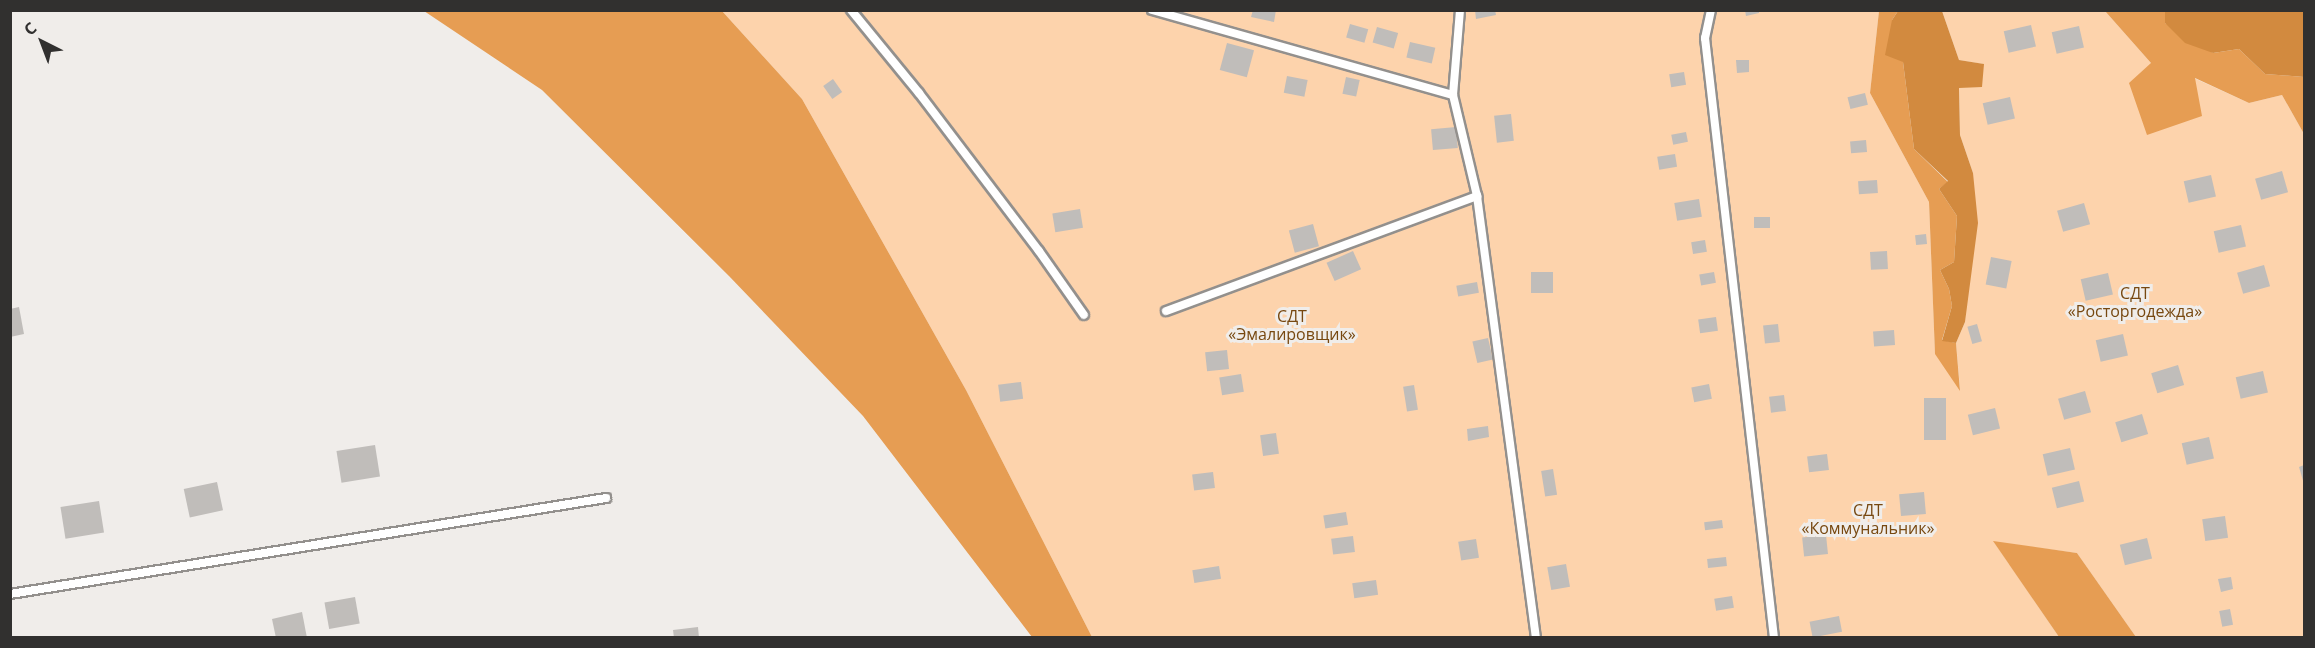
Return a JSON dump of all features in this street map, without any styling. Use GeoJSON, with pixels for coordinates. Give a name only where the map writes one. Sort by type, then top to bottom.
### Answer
{"type":"FeatureCollection","features":[{"type":"Feature","properties":{"kind":"lane"},"geometry":{"type":"LineString","coordinates":[[851,10],[919,93],[1039,251],[1084,315]]}},
{"type":"Feature","properties":{"kind":"lane"},"geometry":{"type":"LineString","coordinates":[[1152,10],[1453,94]]}},
{"type":"Feature","properties":{"kind":"lane"},"geometry":{"type":"LineString","coordinates":[[1460,10],[1453,94],[1477,196],[1536,638]]}},
{"type":"Feature","properties":{"kind":"lane"},"geometry":{"type":"LineString","coordinates":[[1711,10],[1705,38],[1774,638]]}},
{"type":"Feature","properties":{"kind":"lane"},"geometry":{"type":"LineString","coordinates":[[1166,311],[1477,196]]}},
{"type":"Feature","properties":{"kind":"lane"},"geometry":{"type":"LineString","coordinates":[[10,594],[606,498]]}},
{"type":"Feature","properties":{"kind":"green space","name":"СДТ «Эмалировщик»"},"geometry":{"type":"Polygon","coordinates":[[[722,11],[1879,11],[1870,93],[1929,202],[1935,353],[1960,389],[1956,343],[1965,322],[1973,173],[1960,135],[1959,88],[1983,64],[1959,60],[1942,11],[2105,11],[2151,63],[2194,78],[2249,103],[2282,95],[2304,134],[2304,637],[2136,637],[2077,553],[1994,542],[2059,637],[1092,637],[966,390],[802,99],[722,11]]]}},
{"type":"Feature","properties":{"kind":"shaded area"},"geometry":{"type":"Polygon","coordinates":[[[424,11],[722,11],[802,99],[966,390],[1092,637],[1032,637],[863,416],[729,276],[542,90],[424,11]]]}},
{"type":"Feature","properties":{"kind":"shaded area"},"geometry":{"type":"Polygon","coordinates":[[[1879,11],[1898,11],[1892,20],[1903,62],[1914,149],[1948,182],[1939,189],[1957,216],[1954,262],[1940,270],[1949,289],[1952,306],[1942,340],[1956,343],[1960,391],[1935,354],[1929,202],[1870,93],[1879,11]]]}},
{"type":"Feature","properties":{"kind":"shaded area"},"geometry":{"type":"Polygon","coordinates":[[[1898,11],[1942,11],[1959,60],[1984,64],[1982,87],[1959,88],[1960,135],[1973,173],[1978,223],[1965,322],[1956,343],[1942,341],[1952,306],[1949,289],[1940,270],[1954,262],[1957,216],[1939,189],[1948,181],[1914,149],[1903,62],[1885,55],[1892,20],[1898,11]]]}},
{"type":"Feature","properties":{"kind":"shaded area"},"geometry":{"type":"Polygon","coordinates":[[[2105,11],[2165,11],[2165,23],[2213,53],[2239,49],[2265,74],[2304,77],[2304,134],[2282,95],[2249,103],[2195,78],[2202,116],[2147,135],[2129,83],[2151,63],[2105,11]]]}},
{"type":"Feature","properties":{"kind":"shaded area"},"geometry":{"type":"Polygon","coordinates":[[[2165,11],[2304,11],[2304,77],[2265,74],[2239,49],[2213,53],[2185,43],[2165,23],[2165,11]]]}},
{"type":"Feature","properties":{"kind":"shaded area"},"geometry":{"type":"Polygon","coordinates":[[[1993,541],[2077,553],[2136,637],[2059,637],[1993,541]]]}},
{"type":"Feature","properties":{"kind":"building"},"geometry":{"type":"Polygon","coordinates":[[[1253,10],[1276,10],[1274,22],[1251,17],[1253,10]]]}},
{"type":"Feature","properties":{"kind":"building"},"geometry":{"type":"Polygon","coordinates":[[[1475,10],[1495,10],[1496,15],[1476,19],[1475,10]]]}},
{"type":"Feature","properties":{"kind":"building"},"geometry":{"type":"Polygon","coordinates":[[[1745,10],[1759,10],[1759,13],[1746,16],[1745,10]]]}},
{"type":"Feature","properties":{"kind":"building"},"geometry":{"type":"Polygon","coordinates":[[[1350,24],[1368,29],[1364,43],[1346,37],[1350,24]]]}},
{"type":"Feature","properties":{"kind":"building"},"geometry":{"type":"Polygon","coordinates":[[[2031,25],[2036,46],[2009,53],[2004,31],[2031,25]]]}},
{"type":"Feature","properties":{"kind":"building"},"geometry":{"type":"Polygon","coordinates":[[[2079,26],[2084,47],[2057,54],[2052,32],[2079,26]]]}},
{"type":"Feature","properties":{"kind":"building"},"geometry":{"type":"Polygon","coordinates":[[[1377,27],[1398,33],[1394,48],[1373,42],[1377,27]]]}},
{"type":"Feature","properties":{"kind":"building"},"geometry":{"type":"Polygon","coordinates":[[[1410,42],[1435,48],[1432,63],[1406,58],[1410,42]]]}},
{"type":"Feature","properties":{"kind":"building"},"geometry":{"type":"Polygon","coordinates":[[[1227,43],[1254,50],[1247,77],[1220,70],[1227,43]]]}},
{"type":"Feature","properties":{"kind":"building"},"geometry":{"type":"Polygon","coordinates":[[[1736,60],[1749,60],[1749,72],[1737,73],[1736,60]]]}},
{"type":"Feature","properties":{"kind":"building"},"geometry":{"type":"Polygon","coordinates":[[[1684,72],[1686,85],[1671,87],[1669,74],[1684,72]]]}},
{"type":"Feature","properties":{"kind":"building"},"geometry":{"type":"Polygon","coordinates":[[[1287,76],[1308,80],[1304,97],[1284,93],[1287,76]]]}},
{"type":"Feature","properties":{"kind":"building"},"geometry":{"type":"Polygon","coordinates":[[[1346,77],[1360,80],[1356,97],[1342,94],[1346,77]]]}},
{"type":"Feature","properties":{"kind":"building"},"geometry":{"type":"Polygon","coordinates":[[[833,79],[842,92],[832,99],[823,86],[833,79]]]}},
{"type":"Feature","properties":{"kind":"building"},"geometry":{"type":"Polygon","coordinates":[[[1865,93],[1868,105],[1850,109],[1848,97],[1865,93]]]}},
{"type":"Feature","properties":{"kind":"building"},"geometry":{"type":"Polygon","coordinates":[[[2010,97],[2015,118],[1988,125],[1983,103],[2010,97]]]}},
{"type":"Feature","properties":{"kind":"building"},"geometry":{"type":"Polygon","coordinates":[[[1511,114],[1514,141],[1497,143],[1494,116],[1511,114]]]}},
{"type":"Feature","properties":{"kind":"building"},"geometry":{"type":"Polygon","coordinates":[[[1456,127],[1458,148],[1433,150],[1431,129],[1456,127]]]}},
{"type":"Feature","properties":{"kind":"building"},"geometry":{"type":"Polygon","coordinates":[[[1686,132],[1688,142],[1673,145],[1671,135],[1686,132]]]}},
{"type":"Feature","properties":{"kind":"building"},"geometry":{"type":"Polygon","coordinates":[[[1866,140],[1867,152],[1851,153],[1850,141],[1866,140]]]}},
{"type":"Feature","properties":{"kind":"building"},"geometry":{"type":"Polygon","coordinates":[[[1675,154],[1677,167],[1659,170],[1657,157],[1675,154]]]}},
{"type":"Feature","properties":{"kind":"building"},"geometry":{"type":"Polygon","coordinates":[[[2282,171],[2288,192],[2261,200],[2255,179],[2282,171]]]}},
{"type":"Feature","properties":{"kind":"building"},"geometry":{"type":"Polygon","coordinates":[[[2211,175],[2216,196],[2189,203],[2184,181],[2211,175]]]}},
{"type":"Feature","properties":{"kind":"building"},"geometry":{"type":"Polygon","coordinates":[[[1877,180],[1878,193],[1859,194],[1858,181],[1877,180]]]}},
{"type":"Feature","properties":{"kind":"building"},"geometry":{"type":"Polygon","coordinates":[[[1699,199],[1702,217],[1677,221],[1674,203],[1699,199]]]}},
{"type":"Feature","properties":{"kind":"building"},"geometry":{"type":"Polygon","coordinates":[[[2084,203],[2090,224],[2063,232],[2057,211],[2084,203]]]}},
{"type":"Feature","properties":{"kind":"building"},"geometry":{"type":"Polygon","coordinates":[[[1080,209],[1083,228],[1055,232],[1052,213],[1080,209]]]}},
{"type":"Feature","properties":{"kind":"building"},"geometry":{"type":"Polygon","coordinates":[[[1754,217],[1770,217],[1770,228],[1754,228],[1754,217]]]}},
{"type":"Feature","properties":{"kind":"building"},"geometry":{"type":"Polygon","coordinates":[[[1313,224],[1319,246],[1295,253],[1289,230],[1313,224]]]}},
{"type":"Feature","properties":{"kind":"building"},"geometry":{"type":"Polygon","coordinates":[[[2241,225],[2246,246],[2219,253],[2214,231],[2241,225]]]}},
{"type":"Feature","properties":{"kind":"building"},"geometry":{"type":"Polygon","coordinates":[[[1926,234],[1927,244],[1916,245],[1915,235],[1926,234]]]}},
{"type":"Feature","properties":{"kind":"building"},"geometry":{"type":"Polygon","coordinates":[[[1705,240],[1707,252],[1693,254],[1691,242],[1705,240]]]}},
{"type":"Feature","properties":{"kind":"building"},"geometry":{"type":"Polygon","coordinates":[[[1353,251],[1361,269],[1335,281],[1327,263],[1353,251]]]}},
{"type":"Feature","properties":{"kind":"building"},"geometry":{"type":"Polygon","coordinates":[[[1887,251],[1888,269],[1871,270],[1870,252],[1887,251]]]}},
{"type":"Feature","properties":{"kind":"building"},"geometry":{"type":"Polygon","coordinates":[[[1991,257],[2012,261],[2006,288],[1986,284],[1991,257]]]}},
{"type":"Feature","properties":{"kind":"building"},"geometry":{"type":"Polygon","coordinates":[[[2264,265],[2270,286],[2243,294],[2237,273],[2264,265]]]}},
{"type":"Feature","properties":{"kind":"building"},"geometry":{"type":"Polygon","coordinates":[[[1531,272],[1553,272],[1553,293],[1531,293],[1531,272]]]}},
{"type":"Feature","properties":{"kind":"building"},"geometry":{"type":"Polygon","coordinates":[[[1714,272],[1716,283],[1701,285],[1699,275],[1714,272]]]}},
{"type":"Feature","properties":{"kind":"building"},"geometry":{"type":"Polygon","coordinates":[[[2108,273],[2113,294],[2086,301],[2081,279],[2108,273]]]}},
{"type":"Feature","properties":{"kind":"building"},"geometry":{"type":"Polygon","coordinates":[[[1477,282],[1479,293],[1458,296],[1456,286],[1477,282]]]}},
{"type":"Feature","properties":{"kind":"building"},"geometry":{"type":"Polygon","coordinates":[[[19,307],[24,334],[10,337],[10,309],[19,307]]]}},
{"type":"Feature","properties":{"kind":"building"},"geometry":{"type":"Polygon","coordinates":[[[1716,317],[1718,331],[1700,333],[1698,320],[1716,317]]]}},
{"type":"Feature","properties":{"kind":"building"},"geometry":{"type":"Polygon","coordinates":[[[1778,324],[1780,342],[1765,343],[1763,326],[1778,324]]]}},
{"type":"Feature","properties":{"kind":"building"},"geometry":{"type":"Polygon","coordinates":[[[1977,324],[1982,341],[1972,344],[1967,327],[1977,324]]]}},
{"type":"Feature","properties":{"kind":"building"},"geometry":{"type":"Polygon","coordinates":[[[1894,330],[1895,345],[1874,346],[1873,331],[1894,330]]]}},
{"type":"Feature","properties":{"kind":"building"},"geometry":{"type":"Polygon","coordinates":[[[2123,334],[2128,355],[2101,362],[2096,340],[2123,334]]]}},
{"type":"Feature","properties":{"kind":"building"},"geometry":{"type":"Polygon","coordinates":[[[1488,338],[1493,359],[1477,363],[1472,342],[1488,338]]]}},
{"type":"Feature","properties":{"kind":"building"},"geometry":{"type":"Polygon","coordinates":[[[1227,350],[1229,369],[1207,371],[1205,352],[1227,350]]]}},
{"type":"Feature","properties":{"kind":"building"},"geometry":{"type":"Polygon","coordinates":[[[2178,365],[2184,385],[2157,393],[2151,373],[2178,365]]]}},
{"type":"Feature","properties":{"kind":"building"},"geometry":{"type":"Polygon","coordinates":[[[2263,371],[2268,392],[2241,399],[2236,377],[2263,371]]]}},
{"type":"Feature","properties":{"kind":"building"},"geometry":{"type":"Polygon","coordinates":[[[1241,374],[1244,392],[1222,395],[1219,377],[1241,374]]]}},
{"type":"Feature","properties":{"kind":"building"},"geometry":{"type":"Polygon","coordinates":[[[1021,382],[1023,399],[1000,402],[998,385],[1021,382]]]}},
{"type":"Feature","properties":{"kind":"building"},"geometry":{"type":"Polygon","coordinates":[[[1709,384],[1712,399],[1694,402],[1691,387],[1709,384]]]}},
{"type":"Feature","properties":{"kind":"building"},"geometry":{"type":"Polygon","coordinates":[[[1414,385],[1418,410],[1407,411],[1403,387],[1414,385]]]}},
{"type":"Feature","properties":{"kind":"building"},"geometry":{"type":"Polygon","coordinates":[[[2085,391],[2091,412],[2064,420],[2058,399],[2085,391]]]}},
{"type":"Feature","properties":{"kind":"building"},"geometry":{"type":"Polygon","coordinates":[[[1784,395],[1786,411],[1771,413],[1769,397],[1784,395]]]}},
{"type":"Feature","properties":{"kind":"building"},"geometry":{"type":"Polygon","coordinates":[[[1924,398],[1946,398],[1946,440],[1924,440],[1924,398]]]}},
{"type":"Feature","properties":{"kind":"building"},"geometry":{"type":"Polygon","coordinates":[[[1995,408],[2000,428],[1973,435],[1968,415],[1995,408]]]}},
{"type":"Feature","properties":{"kind":"building"},"geometry":{"type":"Polygon","coordinates":[[[2142,414],[2148,434],[2121,442],[2115,422],[2142,414]]]}},
{"type":"Feature","properties":{"kind":"building"},"geometry":{"type":"Polygon","coordinates":[[[1488,426],[1489,437],[1468,441],[1467,429],[1488,426]]]}},
{"type":"Feature","properties":{"kind":"building"},"geometry":{"type":"Polygon","coordinates":[[[1276,433],[1279,454],[1263,456],[1260,435],[1276,433]]]}},
{"type":"Feature","properties":{"kind":"building"},"geometry":{"type":"Polygon","coordinates":[[[2209,437],[2214,458],[2187,465],[2182,443],[2209,437]]]}},
{"type":"Feature","properties":{"kind":"building"},"geometry":{"type":"Polygon","coordinates":[[[375,445],[380,477],[341,483],[336,451],[375,445]]]}},
{"type":"Feature","properties":{"kind":"building"},"geometry":{"type":"Polygon","coordinates":[[[2070,448],[2075,469],[2048,476],[2043,454],[2070,448]]]}},
{"type":"Feature","properties":{"kind":"building"},"geometry":{"type":"Polygon","coordinates":[[[1827,454],[1829,470],[1809,472],[1807,456],[1827,454]]]}},
{"type":"Feature","properties":{"kind":"building"},"geometry":{"type":"Polygon","coordinates":[[[2304,465],[2304,484],[2299,467],[2304,465]]]}},
{"type":"Feature","properties":{"kind":"building"},"geometry":{"type":"Polygon","coordinates":[[[1553,469],[1557,495],[1545,497],[1541,471],[1553,469]]]}},
{"type":"Feature","properties":{"kind":"building"},"geometry":{"type":"Polygon","coordinates":[[[1213,472],[1215,488],[1194,490],[1192,475],[1213,472]]]}},
{"type":"Feature","properties":{"kind":"building"},"geometry":{"type":"Polygon","coordinates":[[[2079,481],[2084,501],[2057,508],[2052,488],[2079,481]]]}},
{"type":"Feature","properties":{"kind":"building"},"geometry":{"type":"Polygon","coordinates":[[[217,482],[223,510],[190,517],[184,489],[217,482]]]}},
{"type":"Feature","properties":{"kind":"building"},"geometry":{"type":"Polygon","coordinates":[[[1924,492],[1926,514],[1901,516],[1899,494],[1924,492]]]}},
{"type":"Feature","properties":{"kind":"building"},"geometry":{"type":"Polygon","coordinates":[[[99,501],[104,533],[65,539],[60,507],[99,501]]]}},
{"type":"Feature","properties":{"kind":"building"},"geometry":{"type":"Polygon","coordinates":[[[1346,512],[1348,525],[1325,528],[1323,516],[1346,512]]]}},
{"type":"Feature","properties":{"kind":"building"},"geometry":{"type":"Polygon","coordinates":[[[2225,516],[2228,538],[2205,541],[2202,519],[2225,516]]]}},
{"type":"Feature","properties":{"kind":"building"},"geometry":{"type":"Polygon","coordinates":[[[1722,520],[1723,528],[1705,530],[1704,522],[1722,520]]]}},
{"type":"Feature","properties":{"kind":"building"},"geometry":{"type":"Polygon","coordinates":[[[1826,535],[1828,554],[1804,556],[1802,538],[1826,535]]]}},
{"type":"Feature","properties":{"kind":"building"},"geometry":{"type":"Polygon","coordinates":[[[1353,536],[1355,552],[1333,555],[1331,539],[1353,536]]]}},
{"type":"Feature","properties":{"kind":"building"},"geometry":{"type":"Polygon","coordinates":[[[2147,538],[2152,558],[2125,565],[2120,545],[2147,538]]]}},
{"type":"Feature","properties":{"kind":"building"},"geometry":{"type":"Polygon","coordinates":[[[1476,539],[1479,558],[1461,561],[1458,542],[1476,539]]]}},
{"type":"Feature","properties":{"kind":"building"},"geometry":{"type":"Polygon","coordinates":[[[1726,557],[1727,566],[1708,568],[1707,559],[1726,557]]]}},
{"type":"Feature","properties":{"kind":"building"},"geometry":{"type":"Polygon","coordinates":[[[1566,564],[1570,587],[1551,590],[1547,567],[1566,564]]]}},
{"type":"Feature","properties":{"kind":"building"},"geometry":{"type":"Polygon","coordinates":[[[1219,566],[1221,579],[1194,583],[1192,570],[1219,566]]]}},
{"type":"Feature","properties":{"kind":"building"},"geometry":{"type":"Polygon","coordinates":[[[2231,577],[2233,589],[2221,592],[2218,579],[2231,577]]]}},
{"type":"Feature","properties":{"kind":"building"},"geometry":{"type":"Polygon","coordinates":[[[1376,580],[1378,595],[1354,598],[1352,583],[1376,580]]]}},
{"type":"Feature","properties":{"kind":"building"},"geometry":{"type":"Polygon","coordinates":[[[1732,596],[1734,608],[1716,611],[1714,599],[1732,596]]]}},
{"type":"Feature","properties":{"kind":"building"},"geometry":{"type":"Polygon","coordinates":[[[355,597],[360,624],[329,629],[324,602],[355,597]]]}},
{"type":"Feature","properties":{"kind":"building"},"geometry":{"type":"Polygon","coordinates":[[[2230,609],[2233,625],[2222,627],[2219,611],[2230,609]]]}},
{"type":"Feature","properties":{"kind":"building"},"geometry":{"type":"Polygon","coordinates":[[[302,612],[307,638],[276,638],[272,619],[302,612]]]}},
{"type":"Feature","properties":{"kind":"building"},"geometry":{"type":"Polygon","coordinates":[[[1839,616],[1842,632],[1813,637],[1810,622],[1839,616]]]}},
{"type":"Feature","properties":{"kind":"building"},"geometry":{"type":"Polygon","coordinates":[[[698,627],[699,638],[674,638],[673,630],[698,627]]]}},
{"type":"Feature","properties":{"kind":"park label","name":"СДТ «Росторгодежда»"},"geometry":{"type":"Point","coordinates":[2135,302]}},
{"type":"Feature","properties":{"kind":"park label","name":"СДТ «Коммунальник»"},"geometry":{"type":"Point","coordinates":[1868,519]}}]}
